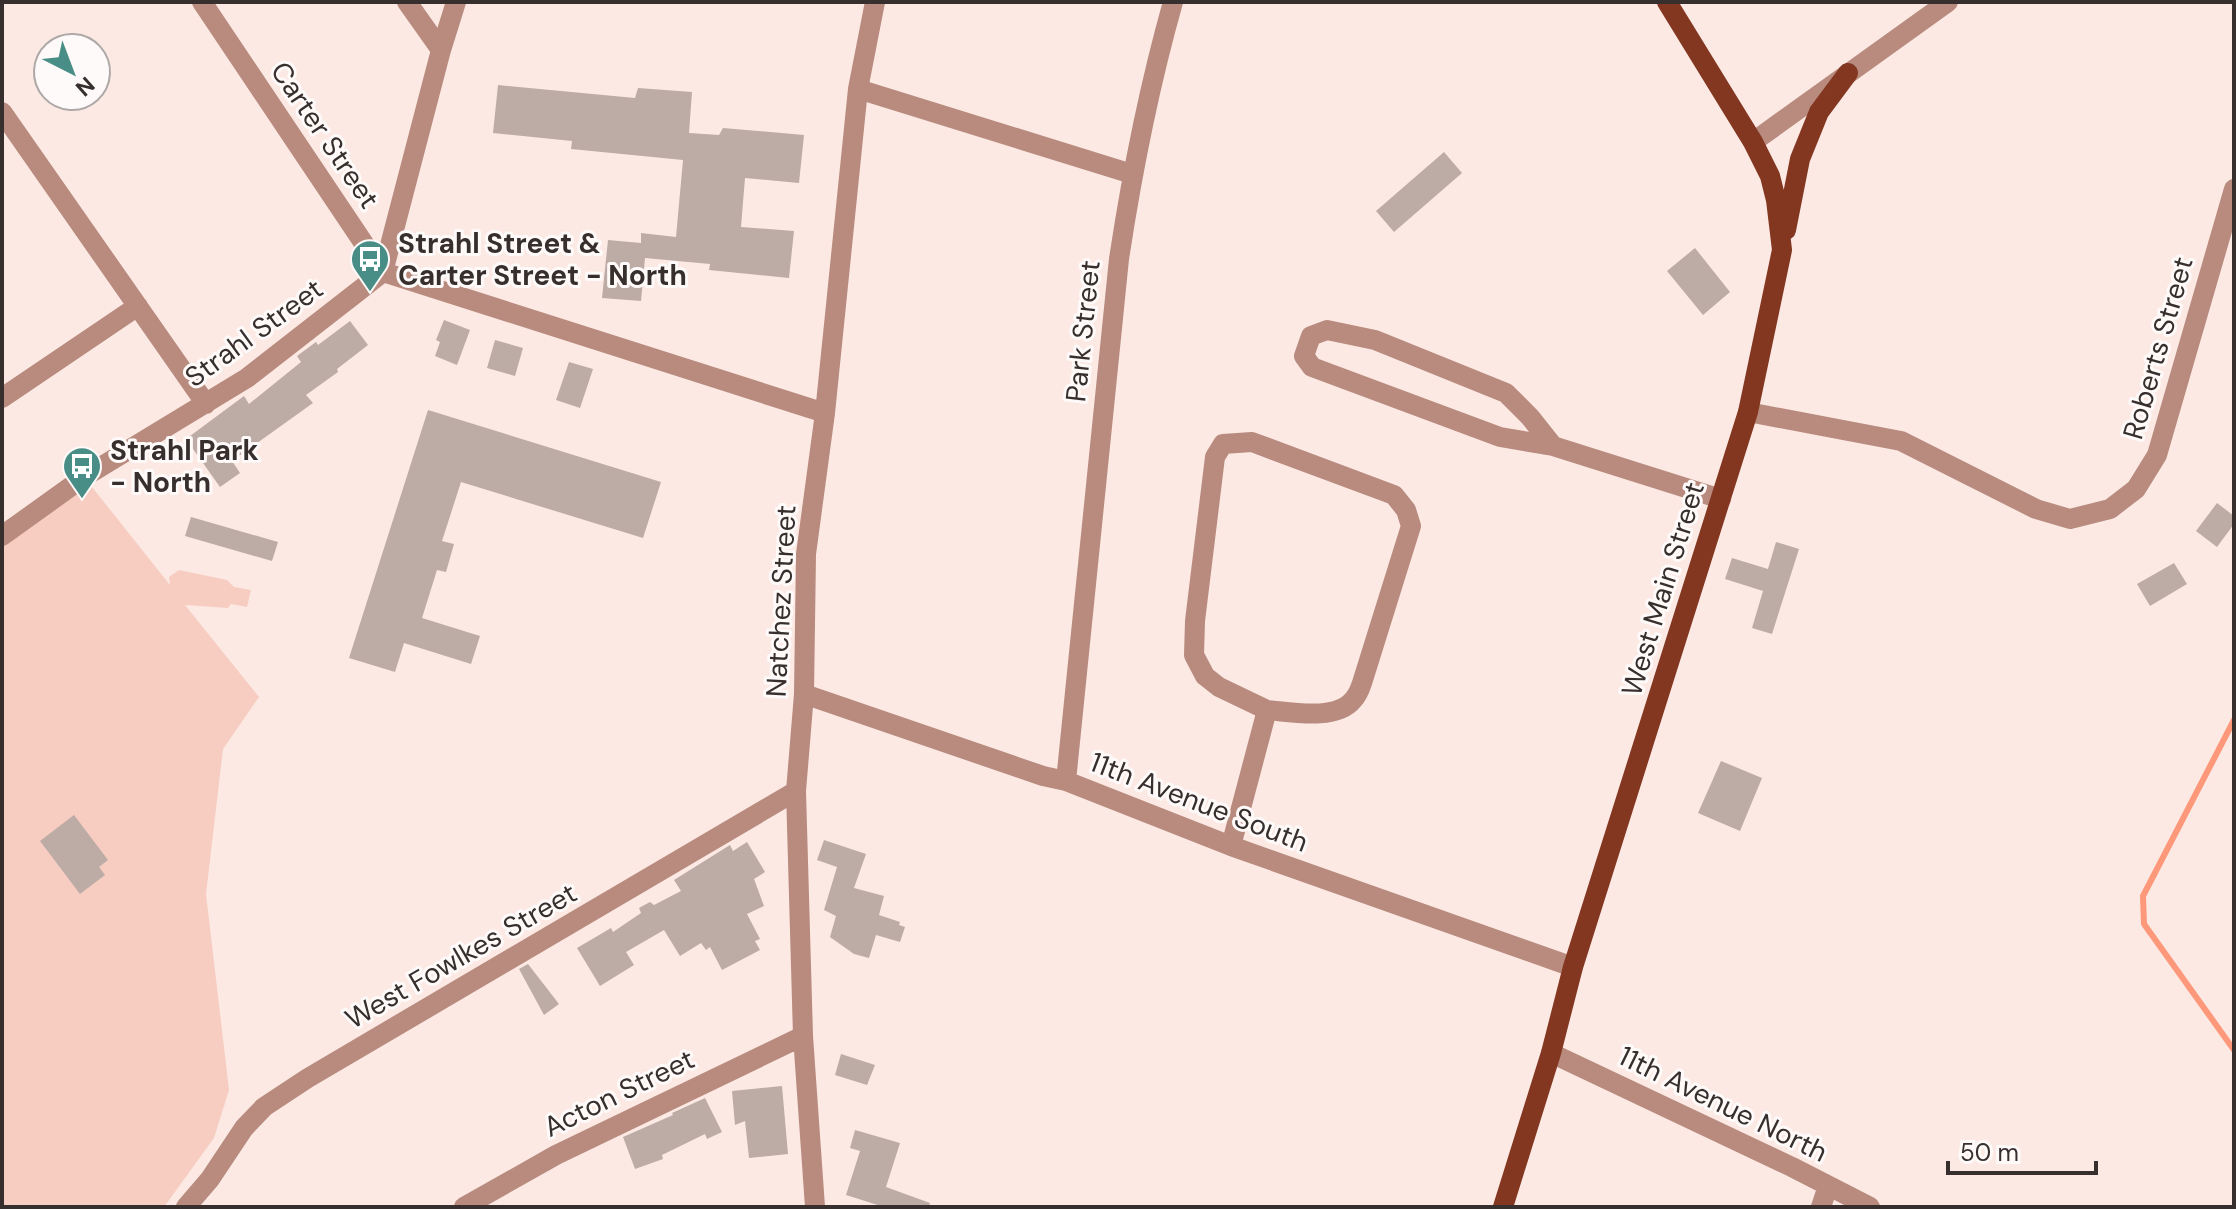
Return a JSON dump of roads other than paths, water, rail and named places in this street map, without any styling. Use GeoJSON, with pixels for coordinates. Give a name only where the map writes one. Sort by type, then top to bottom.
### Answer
{"type":"FeatureCollection","features":[{"type":"Feature","properties":{"kind":"main road","name":"West Main Street"},"geometry":{"type":"LineString","coordinates":[[1503,1207],[1551,1053],[1573,967],[1748,412],[1782,250],[1770,176],[1753,142],[1667,2]]}},
{"type":"Feature","properties":{"kind":"main road"},"geometry":{"type":"LineString","coordinates":[[1782,250],[1800,159],[1819,112],[1848,73]]}},
{"type":"Feature","properties":{"kind":"street","name":"Carter Street"},"geometry":{"type":"LineString","coordinates":[[202,2],[383,272]]}},
{"type":"Feature","properties":{"kind":"street"},"geometry":{"type":"LineString","coordinates":[[407,2],[441,50]]}},
{"type":"Feature","properties":{"kind":"street"},"geometry":{"type":"LineString","coordinates":[[456,2],[383,272],[825,413]]}},
{"type":"Feature","properties":{"kind":"street","name":"Natchez Street"},"geometry":{"type":"LineString","coordinates":[[815,1207],[803,1036],[796,791],[804,694],[806,554],[825,413],[858,89],[875,2]]}},
{"type":"Feature","properties":{"kind":"street","name":"Park Street"},"geometry":{"type":"LineString","coordinates":[[1066,781],[1119,259],[1132,174],[1173,2]]}},
{"type":"Feature","properties":{"kind":"street"},"geometry":{"type":"LineString","coordinates":[[1753,142],[1948,2]]}},
{"type":"Feature","properties":{"kind":"street"},"geometry":{"type":"LineString","coordinates":[[858,89],[1132,174]]}},
{"type":"Feature","properties":{"kind":"street"},"geometry":{"type":"LineString","coordinates":[[2,112],[206,404]]}},
{"type":"Feature","properties":{"kind":"street","name":"Roberts Street"},"geometry":{"type":"LineString","coordinates":[[1748,412],[1901,441],[2036,509],[2070,519],[2110,509],[2136,489],[2157,455],[2234,189]]}},
{"type":"Feature","properties":{"kind":"street","name":"Strahl Street"},"geometry":{"type":"LineString","coordinates":[[2,536],[84,477],[247,378],[383,272]]}},
{"type":"Feature","properties":{"kind":"street"},"geometry":{"type":"LineString","coordinates":[[2,398],[138,306]]}},
{"type":"Feature","properties":{"kind":"street"},"geometry":{"type":"LineString","coordinates":[[1553,446],[1506,393],[1375,340],[1327,330],[1311,336],[1304,356],[1312,367],[1500,437],[1553,446],[1721,499]]}},
{"type":"Feature","properties":{"kind":"street"},"geometry":{"type":"LineString","coordinates":[[1252,442],[1394,495],[1406,510],[1411,526],[1354,700],[1345,708],[1319,714],[1267,710],[1219,687],[1205,676],[1194,655],[1195,621],[1215,457],[1223,444],[1252,442]]}},
{"type":"Feature","properties":{"kind":"street","name":"11th Avenue South"},"geometry":{"type":"LineString","coordinates":[[804,694],[1043,776],[1066,781],[1231,846],[1573,967]]}},
{"type":"Feature","properties":{"kind":"street"},"geometry":{"type":"LineString","coordinates":[[1231,846],[1267,710]]}},
{"type":"Feature","properties":{"kind":"street","name":"West Fowlkes Street"},"geometry":{"type":"LineString","coordinates":[[186,1207],[210,1179],[244,1128],[264,1107],[308,1078],[796,791]]}},
{"type":"Feature","properties":{"kind":"street","name":"Acton Street"},"geometry":{"type":"LineString","coordinates":[[464,1207],[556,1155],[803,1036]]}},
{"type":"Feature","properties":{"kind":"street","name":"11th Avenue North"},"geometry":{"type":"LineString","coordinates":[[1551,1053],[1870,1207]]}},
{"type":"Feature","properties":{"kind":"street"},"geometry":{"type":"LineString","coordinates":[[1821,1207],[1828,1186]]}},
{"type":"Feature","properties":{"kind":"waterway"},"geometry":{"type":"LineString","coordinates":[[2234,720],[2143,896],[2144,924],[2234,1050]]}},
{"type":"Feature","properties":{"kind":"place","name":"Strahl Street & Carter Street - North"},"geometry":{"type":"Point","coordinates":[370,293]}},
{"type":"Feature","properties":{"kind":"place","name":"Strahl Park - North"},"geometry":{"type":"Point","coordinates":[82,500]}}]}
